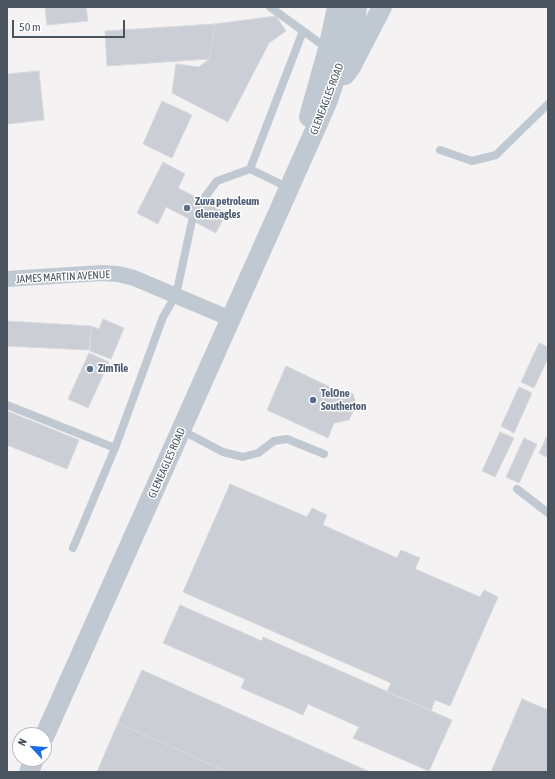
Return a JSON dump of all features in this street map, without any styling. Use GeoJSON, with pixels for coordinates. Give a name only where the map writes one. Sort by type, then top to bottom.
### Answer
{"type":"FeatureCollection","features":[{"type":"Feature","properties":{"kind":"street","name":"GLENEAGLES ROAD"},"geometry":{"type":"LineString","coordinates":[[290,188],[328,49],[337,7]]}},
{"type":"Feature","properties":{"kind":"street","name":"GLENEAGLES ROAD"},"geometry":{"type":"LineString","coordinates":[[48,727],[328,100],[356,15],[357,7]]}},
{"type":"Feature","properties":{"kind":"street"},"geometry":{"type":"LineString","coordinates":[[328,100],[351,67],[382,7]]}},
{"type":"Feature","properties":{"kind":"street","name":"JAMES MARTIN AVENUE"},"geometry":{"type":"LineString","coordinates":[[7,279],[102,273],[118,274],[134,278],[231,319]]}},
{"type":"Feature","properties":{"kind":"lane"},"geometry":{"type":"LineString","coordinates":[[270,7],[328,49]]}},
{"type":"Feature","properties":{"kind":"lane"},"geometry":{"type":"LineString","coordinates":[[250,169],[303,31]]}},
{"type":"Feature","properties":{"kind":"lane"},"geometry":{"type":"LineString","coordinates":[[440,150],[472,161],[496,155],[548,104]]}},
{"type":"Feature","properties":{"kind":"lane"},"geometry":{"type":"LineString","coordinates":[[202,201],[217,181],[250,169],[290,188]]}},
{"type":"Feature","properties":{"kind":"lane"},"geometry":{"type":"LineString","coordinates":[[73,548],[115,448],[163,317],[176,295],[192,221]]}},
{"type":"Feature","properties":{"kind":"lane"},"geometry":{"type":"LineString","coordinates":[[7,405],[115,448]]}},
{"type":"Feature","properties":{"kind":"lane"},"geometry":{"type":"LineString","coordinates":[[182,430],[223,452],[243,458],[258,453],[274,441],[287,439],[324,454]]}},
{"type":"Feature","properties":{"kind":"lane"},"geometry":{"type":"LineString","coordinates":[[517,489],[548,513]]}},
{"type":"Feature","properties":{"kind":"building"},"geometry":{"type":"Polygon","coordinates":[[[45,7],[86,7],[88,21],[47,25],[45,7]]]}},
{"type":"Feature","properties":{"kind":"building"},"geometry":{"type":"Polygon","coordinates":[[[276,16],[286,31],[269,43],[228,122],[172,93],[176,64],[199,67],[209,59],[215,24],[276,16]]]}},
{"type":"Feature","properties":{"kind":"building"},"geometry":{"type":"Polygon","coordinates":[[[215,24],[209,59],[107,66],[105,31],[215,24]]]}},
{"type":"Feature","properties":{"kind":"building"},"geometry":{"type":"Polygon","coordinates":[[[39,71],[44,120],[7,124],[7,74],[39,71]]]}},
{"type":"Feature","properties":{"kind":"building"},"geometry":{"type":"Polygon","coordinates":[[[162,101],[192,115],[172,158],[143,144],[162,101]]]}},
{"type":"Feature","properties":{"kind":"building"},"geometry":{"type":"Polygon","coordinates":[[[163,162],[185,174],[178,188],[226,213],[216,233],[166,207],[158,224],[137,213],[163,162]]]}},
{"type":"Feature","properties":{"kind":"building"},"geometry":{"type":"Polygon","coordinates":[[[103,319],[124,328],[111,359],[90,351],[91,326],[99,329],[103,319]]]}},
{"type":"Feature","properties":{"kind":"building"},"geometry":{"type":"Polygon","coordinates":[[[7,321],[91,326],[89,350],[7,346],[7,321]]]}},
{"type":"Feature","properties":{"kind":"building"},"geometry":{"type":"Polygon","coordinates":[[[539,343],[548,347],[548,358],[534,388],[521,382],[539,343]]]}},
{"type":"Feature","properties":{"kind":"building"},"geometry":{"type":"Polygon","coordinates":[[[89,353],[109,362],[88,408],[68,399],[89,353]]]}},
{"type":"Feature","properties":{"kind":"building","name":"TelOne Southerton"},"geometry":{"type":"Polygon","coordinates":[[[286,366],[347,395],[348,392],[353,394],[356,405],[349,420],[334,423],[328,438],[267,410],[286,366]]]}},
{"type":"Feature","properties":{"kind":"building"},"geometry":{"type":"Polygon","coordinates":[[[519,387],[532,393],[514,433],[501,426],[519,387]]]}},
{"type":"Feature","properties":{"kind":"building"},"geometry":{"type":"Polygon","coordinates":[[[7,411],[79,440],[67,469],[7,445],[7,411]]]}},
{"type":"Feature","properties":{"kind":"building"},"geometry":{"type":"Polygon","coordinates":[[[500,432],[514,438],[495,477],[482,471],[500,432]]]}},
{"type":"Feature","properties":{"kind":"building"},"geometry":{"type":"Polygon","coordinates":[[[547,436],[548,452],[546,457],[539,453],[547,436]]]}},
{"type":"Feature","properties":{"kind":"building"},"geometry":{"type":"Polygon","coordinates":[[[524,438],[537,444],[519,483],[506,477],[524,438]]]}},
{"type":"Feature","properties":{"kind":"building"},"geometry":{"type":"Polygon","coordinates":[[[230,484],[307,517],[312,508],[327,515],[323,525],[397,558],[401,550],[420,558],[415,569],[480,597],[484,590],[498,597],[450,706],[435,700],[431,711],[387,692],[391,683],[183,592],[230,484]]]}},
{"type":"Feature","properties":{"kind":"building"},"geometry":{"type":"Polygon","coordinates":[[[180,605],[262,641],[263,637],[452,720],[429,771],[353,738],[359,727],[308,704],[303,715],[241,688],[245,679],[163,643],[180,605]]]}},
{"type":"Feature","properties":{"kind":"building"},"geometry":{"type":"Polygon","coordinates":[[[142,670],[370,772],[228,772],[118,723],[142,670]]]}},
{"type":"Feature","properties":{"kind":"building"},"geometry":{"type":"Polygon","coordinates":[[[522,699],[548,710],[548,772],[491,772],[522,699]]]}},
{"type":"Feature","properties":{"kind":"building"},"geometry":{"type":"Polygon","coordinates":[[[118,723],[228,772],[97,772],[118,723]]]}},
{"type":"Feature","properties":{"kind":"place","name":"Zuva petroleum Gleneagles"},"geometry":{"type":"Point","coordinates":[187,208]}},
{"type":"Feature","properties":{"kind":"place","name":"ZimTile"},"geometry":{"type":"Point","coordinates":[90,369]}},
{"type":"Feature","properties":{"kind":"place","name":"TelOne Southerton"},"geometry":{"type":"Point","coordinates":[313,400]}}]}
